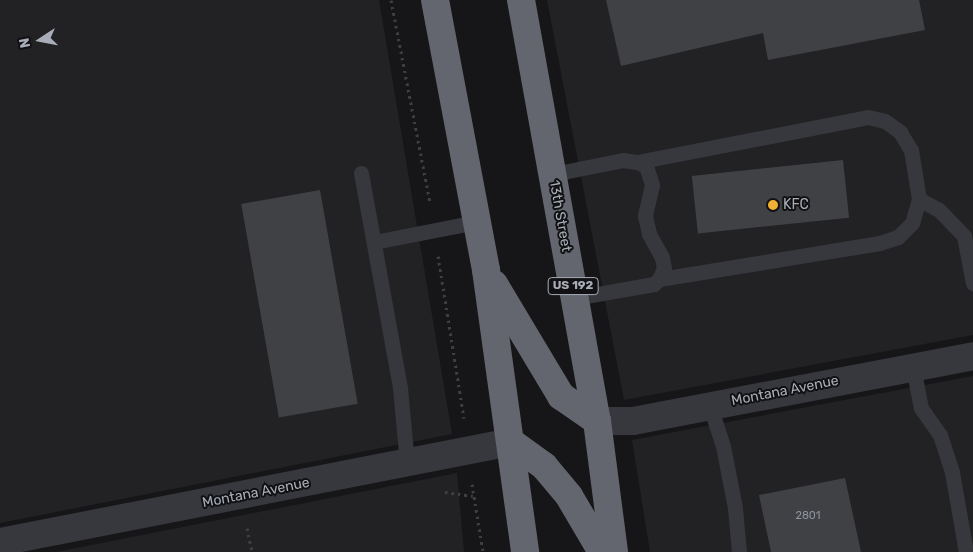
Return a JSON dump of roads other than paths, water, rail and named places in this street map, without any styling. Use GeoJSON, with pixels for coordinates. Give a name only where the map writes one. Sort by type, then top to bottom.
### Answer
{"type":"FeatureCollection","features":[{"type":"Feature","properties":{"kind":"highway"},"geometry":{"type":"LineString","coordinates":[[435,0],[486,270],[525,552]]}},
{"type":"Feature","properties":{"kind":"highway","name":"13th Street"},"geometry":{"type":"LineString","coordinates":[[521,0],[597,421],[614,552]]}},
{"type":"Feature","properties":{"kind":"highway"},"geometry":{"type":"LineString","coordinates":[[486,270],[542,369],[561,396],[597,421]]}},
{"type":"Feature","properties":{"kind":"highway"},"geometry":{"type":"LineString","coordinates":[[511,442],[544,466],[569,496],[602,552]]}},
{"type":"Feature","properties":{"kind":"street","name":"Montana Avenue"},"geometry":{"type":"LineString","coordinates":[[597,421],[633,420],[973,356]]}},
{"type":"Feature","properties":{"kind":"street","name":"Montana Avenue"},"geometry":{"type":"LineString","coordinates":[[10,545],[511,442]]}},
{"type":"Feature","properties":{"kind":"lane"},"geometry":{"type":"LineString","coordinates":[[637,162],[868,118],[885,121],[900,132],[910,150],[919,199],[912,223],[898,237],[880,243],[659,279]]}},
{"type":"Feature","properties":{"kind":"lane"},"geometry":{"type":"LineString","coordinates":[[553,174],[623,160],[637,162],[646,166],[652,186],[645,216],[649,234],[662,257],[664,268],[659,279],[654,284],[575,298]]}},
{"type":"Feature","properties":{"kind":"lane"},"geometry":{"type":"LineString","coordinates":[[361,173],[400,388],[407,463]]}},
{"type":"Feature","properties":{"kind":"lane"},"geometry":{"type":"LineString","coordinates":[[919,199],[939,210],[964,236],[973,283]]}},
{"type":"Feature","properties":{"kind":"lane"},"geometry":{"type":"LineString","coordinates":[[374,242],[478,222]]}},
{"type":"Feature","properties":{"kind":"lane"},"geometry":{"type":"LineString","coordinates":[[913,367],[921,408],[940,435],[952,472],[966,552]]}},
{"type":"Feature","properties":{"kind":"lane"},"geometry":{"type":"LineString","coordinates":[[710,406],[730,479],[738,552]]}},
{"type":"Feature","properties":{"kind":"place","name":"KFC"},"geometry":{"type":"Point","coordinates":[773,205]}}]}
